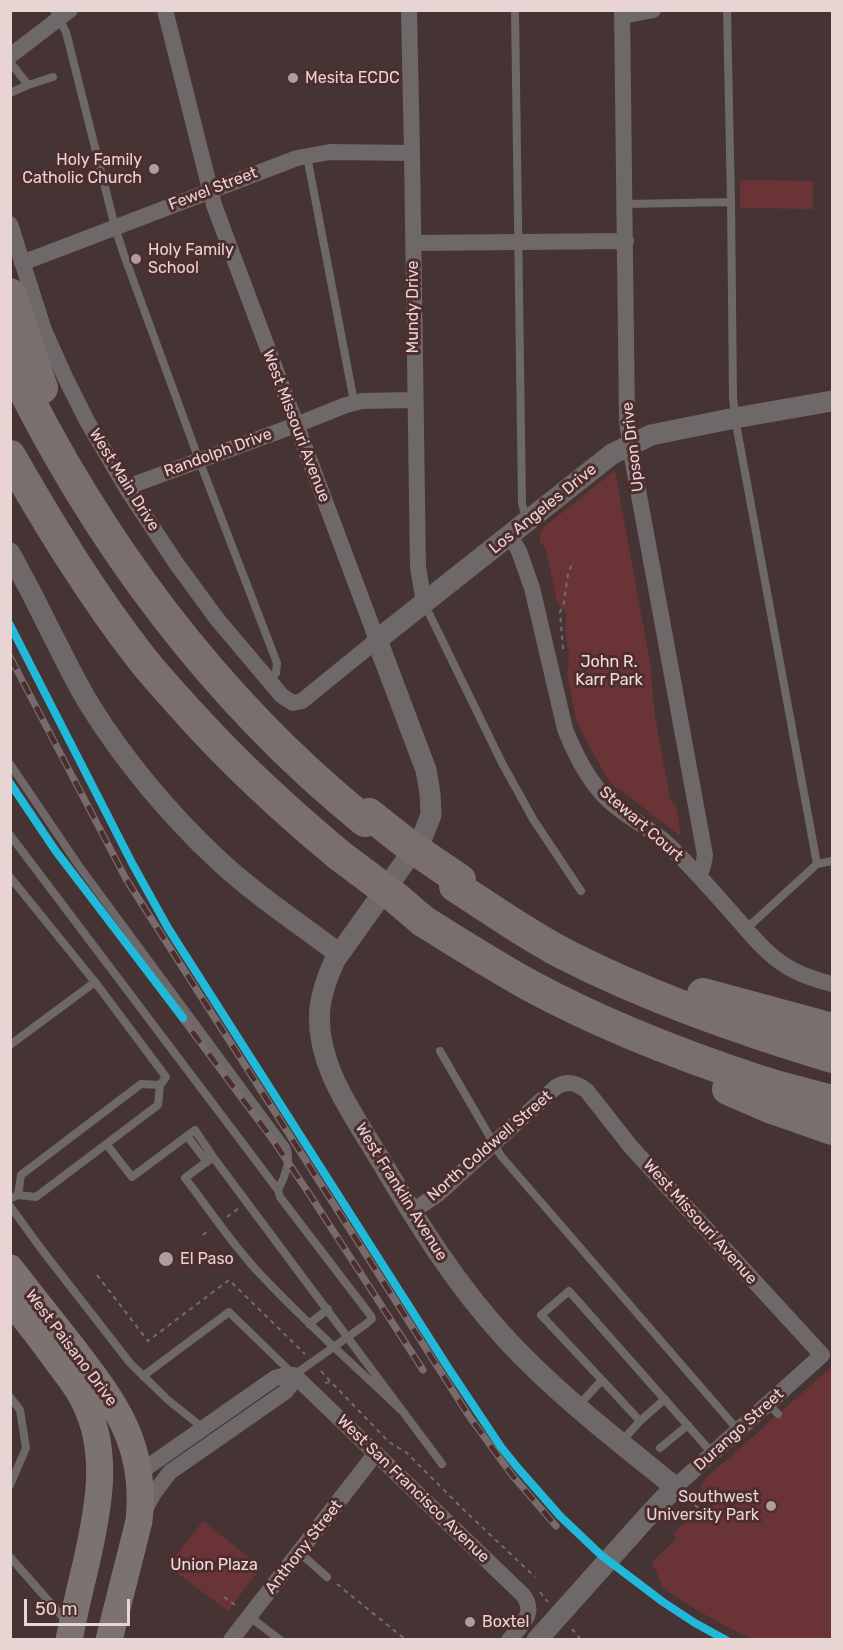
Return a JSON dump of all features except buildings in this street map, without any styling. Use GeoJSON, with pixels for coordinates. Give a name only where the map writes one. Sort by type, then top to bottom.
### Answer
{"type":"FeatureCollection","features":[{"type":"Feature","properties":{"kind":"highway"},"geometry":{"type":"LineString","coordinates":[[10,294],[36,372],[83,496]]}},
{"type":"Feature","properties":{"kind":"highway"},"geometry":{"type":"LineString","coordinates":[[10,362],[33,408],[83,496],[132,571],[172,625],[225,688],[288,753],[346,805],[367,818],[414,859],[584,947],[710,996],[832,1029]]}},
{"type":"Feature","properties":{"kind":"highway"},"geometry":{"type":"LineString","coordinates":[[10,456],[47,521],[94,593],[143,660],[176,698],[218,745],[264,790],[339,855],[423,921],[530,986],[620,1029],[754,1079],[832,1101]]}},
{"type":"Feature","properties":{"kind":"highway"},"geometry":{"type":"LineString","coordinates":[[10,485],[47,521]]}},
{"type":"Feature","properties":{"kind":"highway"},"geometry":{"type":"LineString","coordinates":[[458,883],[565,955],[615,979],[686,1009],[765,1037],[832,1057]]}},
{"type":"Feature","properties":{"kind":"highway"},"geometry":{"type":"LineString","coordinates":[[620,1029],[656,1056],[753,1100],[832,1129]]}},
{"type":"Feature","properties":{"kind":"main road","name":"West Paisano Drive"},"geometry":{"type":"LineString","coordinates":[[10,1268],[113,1402],[132,1443],[139,1473],[141,1503],[139,1521],[109,1640]]}},
{"type":"Feature","properties":{"kind":"main road","name":"West Paisano Drive"},"geometry":{"type":"LineString","coordinates":[[10,1300],[77,1387],[86,1404],[96,1434],[100,1474],[94,1528],[76,1635]]}},
{"type":"Feature","properties":{"kind":"main road"},"geometry":{"type":"LineString","coordinates":[[94,1528],[112,1500],[139,1473]]}},
{"type":"Feature","properties":{"kind":"street","name":"West Missouri Avenue"},"geometry":{"type":"LineString","coordinates":[[165,10],[218,219],[426,770],[430,793],[430,815],[422,838]]}},
{"type":"Feature","properties":{"kind":"street","name":"Mundy Drive"},"geometry":{"type":"LineString","coordinates":[[409,10],[417,567],[424,603]]}},
{"type":"Feature","properties":{"kind":"street"},"geometry":{"type":"LineString","coordinates":[[622,13],[653,10]]}},
{"type":"Feature","properties":{"kind":"street"},"geometry":{"type":"LineString","coordinates":[[10,56],[61,13]]}},
{"type":"Feature","properties":{"kind":"street","name":"Upson Drive"},"geometry":{"type":"LineString","coordinates":[[622,13],[627,420],[705,855],[699,876]]}},
{"type":"Feature","properties":{"kind":"street","name":"Fewel Street"},"geometry":{"type":"LineString","coordinates":[[22,263],[285,162],[330,152],[412,153]]}},
{"type":"Feature","properties":{"kind":"street","name":"West Main Drive"},"geometry":{"type":"LineString","coordinates":[[10,224],[45,330],[65,377],[87,421],[127,489],[176,563],[217,619],[282,696],[293,703]]}},
{"type":"Feature","properties":{"kind":"street"},"geometry":{"type":"LineString","coordinates":[[413,243],[626,241]]}},
{"type":"Feature","properties":{"kind":"street","name":"Randolph Drive"},"geometry":{"type":"LineString","coordinates":[[127,489],[354,402],[414,400]]}},
{"type":"Feature","properties":{"kind":"street","name":"Los Angeles Drive"},"geometry":{"type":"LineString","coordinates":[[293,703],[304,699],[612,454],[651,435],[832,401]]}},
{"type":"Feature","properties":{"kind":"street","name":"Stewart Court"},"geometry":{"type":"LineString","coordinates":[[510,536],[519,551],[532,588],[565,729],[572,747],[591,779],[605,797],[662,840],[699,876],[765,950],[786,966],[815,980],[832,984]]}},
{"type":"Feature","properties":{"kind":"street"},"geometry":{"type":"LineString","coordinates":[[10,553],[86,698],[145,781],[215,858],[338,953]]}},
{"type":"Feature","properties":{"kind":"street","name":"West Franklin Avenue"},"geometry":{"type":"LineString","coordinates":[[422,838],[338,953],[326,981],[320,1008],[320,1027],[327,1062],[342,1096],[411,1212],[432,1245],[481,1311],[541,1374],[675,1486]]}},
{"type":"Feature","properties":{"kind":"street","name":"West Missouri Avenue"},"geometry":{"type":"LineString","coordinates":[[569,1083],[578,1084],[587,1091],[631,1146],[827,1358]]}},
{"type":"Feature","properties":{"kind":"street","name":"North Coldwell Street"},"geometry":{"type":"LineString","coordinates":[[411,1212],[438,1194],[556,1087],[569,1083]]}},
{"type":"Feature","properties":{"kind":"street","name":"Durango Street"},"geometry":{"type":"LineString","coordinates":[[537,1640],[675,1486],[738,1430],[773,1409],[827,1358]]}},
{"type":"Feature","properties":{"kind":"street"},"geometry":{"type":"LineString","coordinates":[[139,1473],[275,1378],[294,1375],[293,1382],[285,1392],[170,1472],[154,1493],[139,1521]]}},
{"type":"Feature","properties":{"kind":"street","name":"West San Francisco Avenue"},"geometry":{"type":"LineString","coordinates":[[294,1375],[519,1591],[529,1606],[527,1618],[509,1640]]}},
{"type":"Feature","properties":{"kind":"street","name":"Anthony Street"},"geometry":{"type":"LineString","coordinates":[[231,1640],[376,1453]]}},
{"type":"Feature","properties":{"kind":"lane"},"geometry":{"type":"LineString","coordinates":[[515,10],[522,503],[526,522]]}},
{"type":"Feature","properties":{"kind":"lane"},"geometry":{"type":"LineString","coordinates":[[727,10],[735,418],[817,864]]}},
{"type":"Feature","properties":{"kind":"lane"},"geometry":{"type":"LineString","coordinates":[[61,13],[115,227],[199,460],[277,663],[276,673],[269,681]]}},
{"type":"Feature","properties":{"kind":"lane"},"geometry":{"type":"LineString","coordinates":[[10,62],[28,85]]}},
{"type":"Feature","properties":{"kind":"lane"},"geometry":{"type":"LineString","coordinates":[[10,93],[53,77]]}},
{"type":"Feature","properties":{"kind":"lane"},"geometry":{"type":"LineString","coordinates":[[307,156],[354,402]]}},
{"type":"Feature","properties":{"kind":"lane"},"geometry":{"type":"LineString","coordinates":[[625,204],[731,202]]}},
{"type":"Feature","properties":{"kind":"lane"},"geometry":{"type":"LineString","coordinates":[[424,603],[502,763],[533,819],[581,891]]}},
{"type":"Feature","properties":{"kind":"lane"},"geometry":{"type":"LineString","coordinates":[[10,764],[79,866],[286,1147],[289,1157],[278,1190]]}},
{"type":"Feature","properties":{"kind":"lane"},"geometry":{"type":"LineString","coordinates":[[10,835],[278,1190],[280,1197],[372,1319],[294,1375],[229,1312],[143,1376]]}},
{"type":"Feature","properties":{"kind":"lane"},"geometry":{"type":"LineString","coordinates":[[746,929],[817,864],[832,861]]}},
{"type":"Feature","properties":{"kind":"lane"},"geometry":{"type":"LineString","coordinates":[[10,877],[95,982],[166,1077],[160,1085],[158,1105],[36,1197],[14,1197],[21,1174],[141,1084],[160,1085]]}},
{"type":"Feature","properties":{"kind":"lane"},"geometry":{"type":"LineString","coordinates":[[10,1045],[95,982]]}},
{"type":"Feature","properties":{"kind":"lane"},"geometry":{"type":"LineString","coordinates":[[440,1051],[502,1158],[738,1430]]}},
{"type":"Feature","properties":{"kind":"lane"},"geometry":{"type":"LineString","coordinates":[[107,1145],[132,1177],[195,1130],[210,1159],[328,1309],[442,1464]]}},
{"type":"Feature","properties":{"kind":"lane"},"geometry":{"type":"LineString","coordinates":[[210,1159],[185,1178],[260,1274],[309,1324],[401,1410]]}},
{"type":"Feature","properties":{"kind":"lane"},"geometry":{"type":"LineString","coordinates":[[10,1206],[130,1363],[168,1400],[203,1428]]}},
{"type":"Feature","properties":{"kind":"lane"},"geometry":{"type":"LineString","coordinates":[[640,1421],[541,1315],[569,1292],[712,1453]]}},
{"type":"Feature","properties":{"kind":"lane"},"geometry":{"type":"LineString","coordinates":[[309,1324],[328,1309]]}},
{"type":"Feature","properties":{"kind":"lane"},"geometry":{"type":"LineString","coordinates":[[578,1406],[602,1380]]}},
{"type":"Feature","properties":{"kind":"lane"},"geometry":{"type":"LineString","coordinates":[[10,1397],[20,1410],[26,1448],[10,1485]]}},
{"type":"Feature","properties":{"kind":"lane"},"geometry":{"type":"LineString","coordinates":[[621,1442],[665,1399]]}},
{"type":"Feature","properties":{"kind":"lane"},"geometry":{"type":"LineString","coordinates":[[660,1448],[688,1425]]}},
{"type":"Feature","properties":{"kind":"lane"},"geometry":{"type":"LineString","coordinates":[[300,1553],[327,1577]]}},
{"type":"Feature","properties":{"kind":"lane"},"geometry":{"type":"LineString","coordinates":[[10,1557],[76,1635]]}},
{"type":"Feature","properties":{"kind":"lane"},"geometry":{"type":"LineString","coordinates":[[249,1616],[280,1640]]}},
{"type":"Feature","properties":{"kind":"path"},"geometry":{"type":"LineString","coordinates":[[563,650],[560,612],[573,561]]}},
{"type":"Feature","properties":{"kind":"path"},"geometry":{"type":"LineString","coordinates":[[97,1275],[148,1341],[229,1280],[305,1354]]}},
{"type":"Feature","properties":{"kind":"path"},"geometry":{"type":"LineString","coordinates":[[318,1368],[389,1442],[407,1453],[464,1512],[535,1577]]}},
{"type":"Feature","properties":{"kind":"path"},"geometry":{"type":"LineString","coordinates":[[310,1390],[316,1384],[331,1382]]}},
{"type":"Feature","properties":{"kind":"path"},"geometry":{"type":"LineString","coordinates":[[429,1485],[437,1484]]}},
{"type":"Feature","properties":{"kind":"path"},"geometry":{"type":"LineString","coordinates":[[691,1503],[706,1513]]}},
{"type":"Feature","properties":{"kind":"path"},"geometry":{"type":"LineString","coordinates":[[327,1577],[406,1640]]}},
{"type":"Feature","properties":{"kind":"green space"},"geometry":{"type":"Polygon","coordinates":[[[740,180],[813,181],[813,209],[740,208],[740,180]]]}},
{"type":"Feature","properties":{"kind":"green space","name":"John R. Karr Park"},"geometry":{"type":"Polygon","coordinates":[[[614,471],[651,668],[658,736],[671,802],[675,803],[681,833],[679,835],[612,784],[576,719],[567,674],[569,654],[565,631],[566,614],[557,602],[546,550],[540,541],[540,534],[544,527],[614,471]]]}},
{"type":"Feature","properties":{"kind":"green space","name":"Southwest University Park"},"geometry":{"type":"Polygon","coordinates":[[[830,1368],[832,1369],[832,1639],[751,1639],[682,1601],[662,1586],[652,1562],[676,1539],[673,1534],[691,1517],[699,1524],[713,1500],[700,1492],[703,1481],[830,1368]]]}},
{"type":"Feature","properties":{"kind":"green space","name":"Union Plaza"},"geometry":{"type":"Polygon","coordinates":[[[203,1521],[261,1567],[228,1611],[168,1566],[203,1521]]]}},
{"type":"Feature","properties":{"kind":"railway"},"geometry":{"type":"LineString","coordinates":[[10,625],[132,863],[168,928],[501,1447],[560,1516],[601,1555],[663,1602],[726,1640]]}},
{"type":"Feature","properties":{"kind":"railway"},"geometry":{"type":"LineString","coordinates":[[10,657],[126,879],[469,1416],[512,1475],[556,1526]]}},
{"type":"Feature","properties":{"kind":"railway"},"geometry":{"type":"LineString","coordinates":[[10,783],[55,850],[273,1140],[423,1370]]}},
{"type":"Feature","properties":{"kind":"transit line"},"geometry":{"type":"LineString","coordinates":[[10,625],[132,863],[168,928],[501,1447],[560,1516],[601,1555],[663,1602],[726,1640]]}},
{"type":"Feature","properties":{"kind":"transit line"},"geometry":{"type":"LineString","coordinates":[[10,783],[55,850],[183,1018]]}},
{"type":"Feature","properties":{"kind":"place","name":"Mesita ECDC"},"geometry":{"type":"Point","coordinates":[293,78]}},
{"type":"Feature","properties":{"kind":"place","name":"Holy Family Catholic Church"},"geometry":{"type":"Point","coordinates":[154,169]}},
{"type":"Feature","properties":{"kind":"place","name":"Holy Family School"},"geometry":{"type":"Point","coordinates":[136,259]}},
{"type":"Feature","properties":{"kind":"place","name":"El Paso"},"geometry":{"type":"Point","coordinates":[166,1259]}},
{"type":"Feature","properties":{"kind":"place","name":"Southwest University Park"},"geometry":{"type":"Point","coordinates":[771,1506]}},
{"type":"Feature","properties":{"kind":"place","name":"Boxtel"},"geometry":{"type":"Point","coordinates":[470,1622]}}]}
